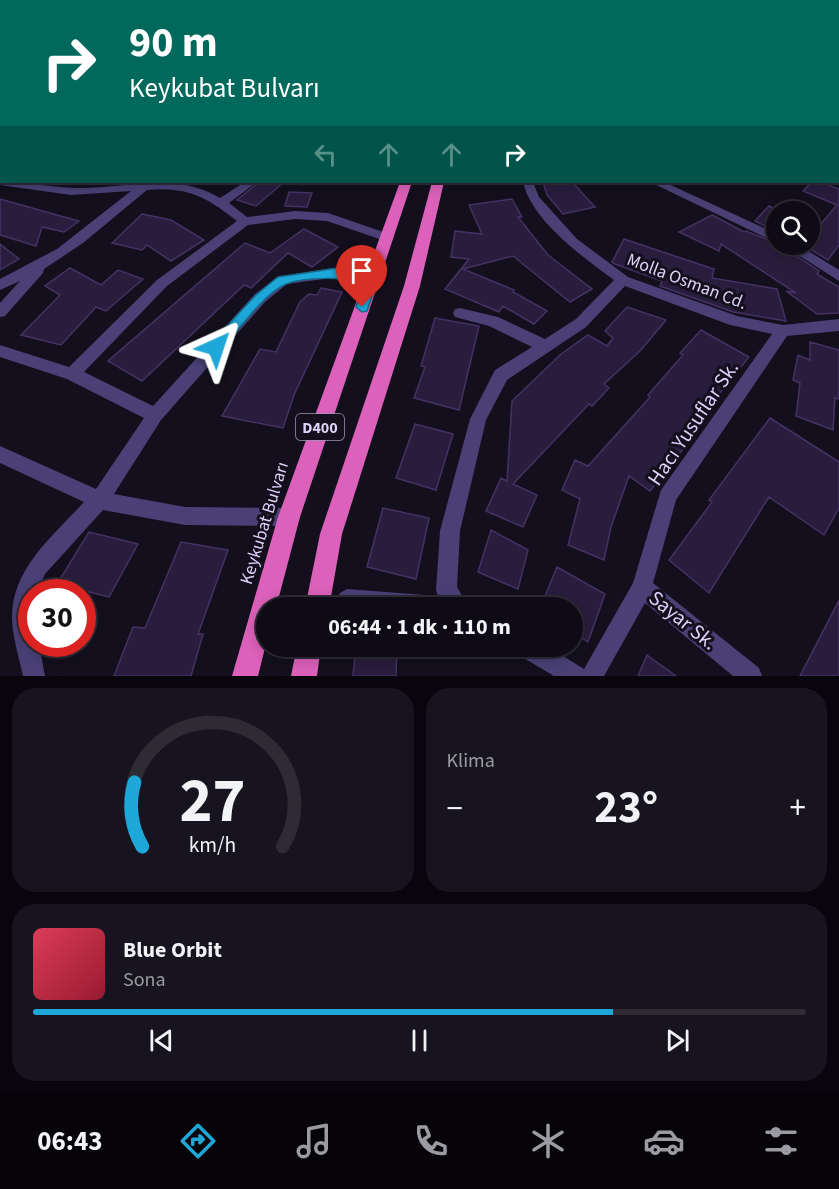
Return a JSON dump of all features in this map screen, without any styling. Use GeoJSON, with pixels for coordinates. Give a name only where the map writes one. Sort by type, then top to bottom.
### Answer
{"type":"FeatureCollection","features":[{"type":"Feature","properties":{"kind":"highway","name":"Keykubat Bulvarı"},"geometry":{"type":"LineString","coordinates":[[245,676],[289,517],[406,183]]}},
{"type":"Feature","properties":{"kind":"highway","name":"D400"},"geometry":{"type":"LineString","coordinates":[[319,597],[331,534],[412,286],[438,183]]}},
{"type":"Feature","properties":{"kind":"highway"},"geometry":{"type":"LineString","coordinates":[[304,676],[307,657]]}},
{"type":"Feature","properties":{"kind":"street"},"geometry":{"type":"LineString","coordinates":[[15,183],[70,191],[94,191],[149,183],[189,187],[222,202],[245,221]]}},
{"type":"Feature","properties":{"kind":"street"},"geometry":{"type":"LineString","coordinates":[[0,285],[40,267],[90,234],[149,183]]}},
{"type":"Feature","properties":{"kind":"street"},"geometry":{"type":"LineString","coordinates":[[222,202],[250,183]]}},
{"type":"Feature","properties":{"kind":"street","name":"Molla Osman Cd."},"geometry":{"type":"LineString","coordinates":[[528,183],[534,198],[572,242],[623,280],[735,321],[783,331],[839,325]]}},
{"type":"Feature","properties":{"kind":"street"},"geometry":{"type":"LineString","coordinates":[[658,183],[766,234]]}},
{"type":"Feature","properties":{"kind":"street"},"geometry":{"type":"LineString","coordinates":[[72,374],[162,284],[245,221],[295,215],[328,217],[388,238]]}},
{"type":"Feature","properties":{"kind":"street"},"geometry":{"type":"LineString","coordinates":[[805,255],[839,276]]}},
{"type":"Feature","properties":{"kind":"street"},"geometry":{"type":"LineString","coordinates":[[0,312],[40,267]]}},
{"type":"Feature","properties":{"kind":"street"},"geometry":{"type":"LineString","coordinates":[[34,676],[23,618],[25,594],[38,567],[99,500],[155,415],[260,298],[283,280],[338,272],[372,277]]}},
{"type":"Feature","properties":{"kind":"street"},"geometry":{"type":"LineString","coordinates":[[451,597],[446,590],[450,531],[478,419],[501,375],[581,323],[623,280]]}},
{"type":"Feature","properties":{"kind":"street"},"geometry":{"type":"LineString","coordinates":[[460,313],[493,321],[545,346]]}},
{"type":"Feature","properties":{"kind":"street","name":"Hacı Yusuflar Sk."},"geometry":{"type":"LineString","coordinates":[[592,676],[642,587],[668,496],[783,331]]}},
{"type":"Feature","properties":{"kind":"street"},"geometry":{"type":"LineString","coordinates":[[0,351],[72,374],[155,415]]}},
{"type":"Feature","properties":{"kind":"street"},"geometry":{"type":"LineString","coordinates":[[0,454],[99,500],[185,516],[289,517]]}},
{"type":"Feature","properties":{"kind":"street","name":"Sayar Sk."},"geometry":{"type":"LineString","coordinates":[[642,587],[751,676]]}},
{"type":"Feature","properties":{"kind":"street"},"geometry":{"type":"LineString","coordinates":[[544,657],[576,676]]}},
{"type":"Feature","properties":{"kind":"building"},"geometry":{"type":"Polygon","coordinates":[[[258,183],[283,183],[256,206],[237,200],[258,183]]]}},
{"type":"Feature","properties":{"kind":"building"},"geometry":{"type":"Polygon","coordinates":[[[543,183],[573,183],[595,207],[563,214],[547,195],[543,183]]]}},
{"type":"Feature","properties":{"kind":"building"},"geometry":{"type":"Polygon","coordinates":[[[811,183],[823,183],[839,189],[839,245],[828,260],[820,255],[820,225],[837,205],[803,191],[811,183]]]}},
{"type":"Feature","properties":{"kind":"building"},"geometry":{"type":"Polygon","coordinates":[[[289,192],[312,193],[307,207],[285,206],[289,192]]]}},
{"type":"Feature","properties":{"kind":"building"},"geometry":{"type":"Polygon","coordinates":[[[0,199],[79,221],[64,232],[42,227],[36,246],[0,235],[0,199]]]}},
{"type":"Feature","properties":{"kind":"building"},"geometry":{"type":"Polygon","coordinates":[[[512,199],[522,217],[518,217],[548,255],[592,289],[570,302],[513,256],[463,269],[514,290],[513,292],[547,311],[534,324],[503,306],[499,312],[445,289],[469,259],[451,257],[455,231],[482,234],[469,205],[512,199]]]}},
{"type":"Feature","properties":{"kind":"building"},"geometry":{"type":"Polygon","coordinates":[[[766,209],[766,226],[755,221],[766,209]]]}},
{"type":"Feature","properties":{"kind":"building"},"geometry":{"type":"Polygon","coordinates":[[[142,214],[171,220],[204,240],[171,261],[147,245],[142,250],[112,243],[142,214]]]}},
{"type":"Feature","properties":{"kind":"building"},"geometry":{"type":"Polygon","coordinates":[[[712,215],[744,232],[766,239],[766,255],[795,255],[819,271],[817,274],[839,287],[839,313],[817,314],[786,291],[796,293],[721,244],[719,251],[679,232],[712,215]]]}},
{"type":"Feature","properties":{"kind":"building"},"geometry":{"type":"Polygon","coordinates":[[[304,229],[338,247],[312,267],[288,253],[251,288],[244,285],[142,381],[108,361],[245,243],[270,253],[304,229]]]}},
{"type":"Feature","properties":{"kind":"building"},"geometry":{"type":"Polygon","coordinates":[[[624,239],[714,269],[712,278],[777,289],[786,321],[733,312],[660,286],[662,281],[615,264],[612,262],[624,239]]]}},
{"type":"Feature","properties":{"kind":"building"},"geometry":{"type":"Polygon","coordinates":[[[0,244],[19,259],[0,270],[0,244]]]}},
{"type":"Feature","properties":{"kind":"building"},"geometry":{"type":"Polygon","coordinates":[[[70,268],[101,285],[118,270],[143,279],[106,311],[96,307],[61,345],[21,335],[60,295],[45,286],[70,268]]]}},
{"type":"Feature","properties":{"kind":"building"},"geometry":{"type":"Polygon","coordinates":[[[321,288],[342,292],[294,395],[283,428],[222,416],[260,349],[276,352],[300,302],[309,294],[317,295],[321,288]]]}},
{"type":"Feature","properties":{"kind":"building"},"geometry":{"type":"Polygon","coordinates":[[[627,307],[666,320],[640,351],[604,384],[609,388],[592,406],[589,404],[513,484],[537,495],[523,527],[486,511],[501,478],[507,481],[512,401],[561,354],[588,335],[607,346],[613,338],[605,331],[627,307]]]}},
{"type":"Feature","properties":{"kind":"building"},"geometry":{"type":"Polygon","coordinates":[[[435,318],[479,326],[459,410],[414,398],[425,367],[421,366],[435,318]]]}},
{"type":"Feature","properties":{"kind":"building"},"geometry":{"type":"Polygon","coordinates":[[[701,330],[749,357],[679,444],[684,448],[650,491],[629,476],[611,527],[604,560],[568,545],[580,499],[562,490],[575,460],[588,466],[650,397],[648,395],[683,355],[680,353],[701,330]]]}},
{"type":"Feature","properties":{"kind":"building"},"geometry":{"type":"Polygon","coordinates":[[[810,342],[839,350],[839,399],[835,398],[833,430],[796,416],[800,383],[793,380],[798,355],[810,360],[810,342]]]}},
{"type":"Feature","properties":{"kind":"building"},"geometry":{"type":"Polygon","coordinates":[[[770,418],[839,462],[839,508],[824,535],[769,497],[709,593],[669,560],[712,502],[709,500],[770,418]]]}},
{"type":"Feature","properties":{"kind":"building"},"geometry":{"type":"Polygon","coordinates":[[[415,424],[453,434],[436,490],[396,478],[415,424]]]}},
{"type":"Feature","properties":{"kind":"building"},"geometry":{"type":"Polygon","coordinates":[[[383,508],[429,518],[416,579],[367,567],[383,508]]]}},
{"type":"Feature","properties":{"kind":"building"},"geometry":{"type":"Polygon","coordinates":[[[491,530],[528,550],[518,589],[478,572],[491,530]]]}},
{"type":"Feature","properties":{"kind":"building"},"geometry":{"type":"Polygon","coordinates":[[[89,532],[138,544],[109,597],[96,594],[96,579],[60,579],[89,532]]]}},
{"type":"Feature","properties":{"kind":"building"},"geometry":{"type":"Polygon","coordinates":[[[181,542],[228,550],[198,634],[203,634],[191,676],[114,676],[133,627],[145,628],[181,542]]]}},
{"type":"Feature","properties":{"kind":"building"},"geometry":{"type":"Polygon","coordinates":[[[557,567],[605,594],[588,642],[583,639],[583,597],[545,597],[557,567]]]}},
{"type":"Feature","properties":{"kind":"building"},"geometry":{"type":"Polygon","coordinates":[[[839,600],[839,676],[800,676],[839,600]]]}},
{"type":"Feature","properties":{"kind":"building"},"geometry":{"type":"Polygon","coordinates":[[[647,655],[676,676],[638,676],[647,655]]]}},
{"type":"Feature","properties":{"kind":"building"},"geometry":{"type":"Polygon","coordinates":[[[355,657],[397,657],[396,676],[353,676],[355,657]]]}},
{"type":"Feature","properties":{"kind":"route"},"geometry":{"type":"LineString","coordinates":[[216,347],[260,298],[283,280],[338,272],[372,277],[362,307]]}}]}
